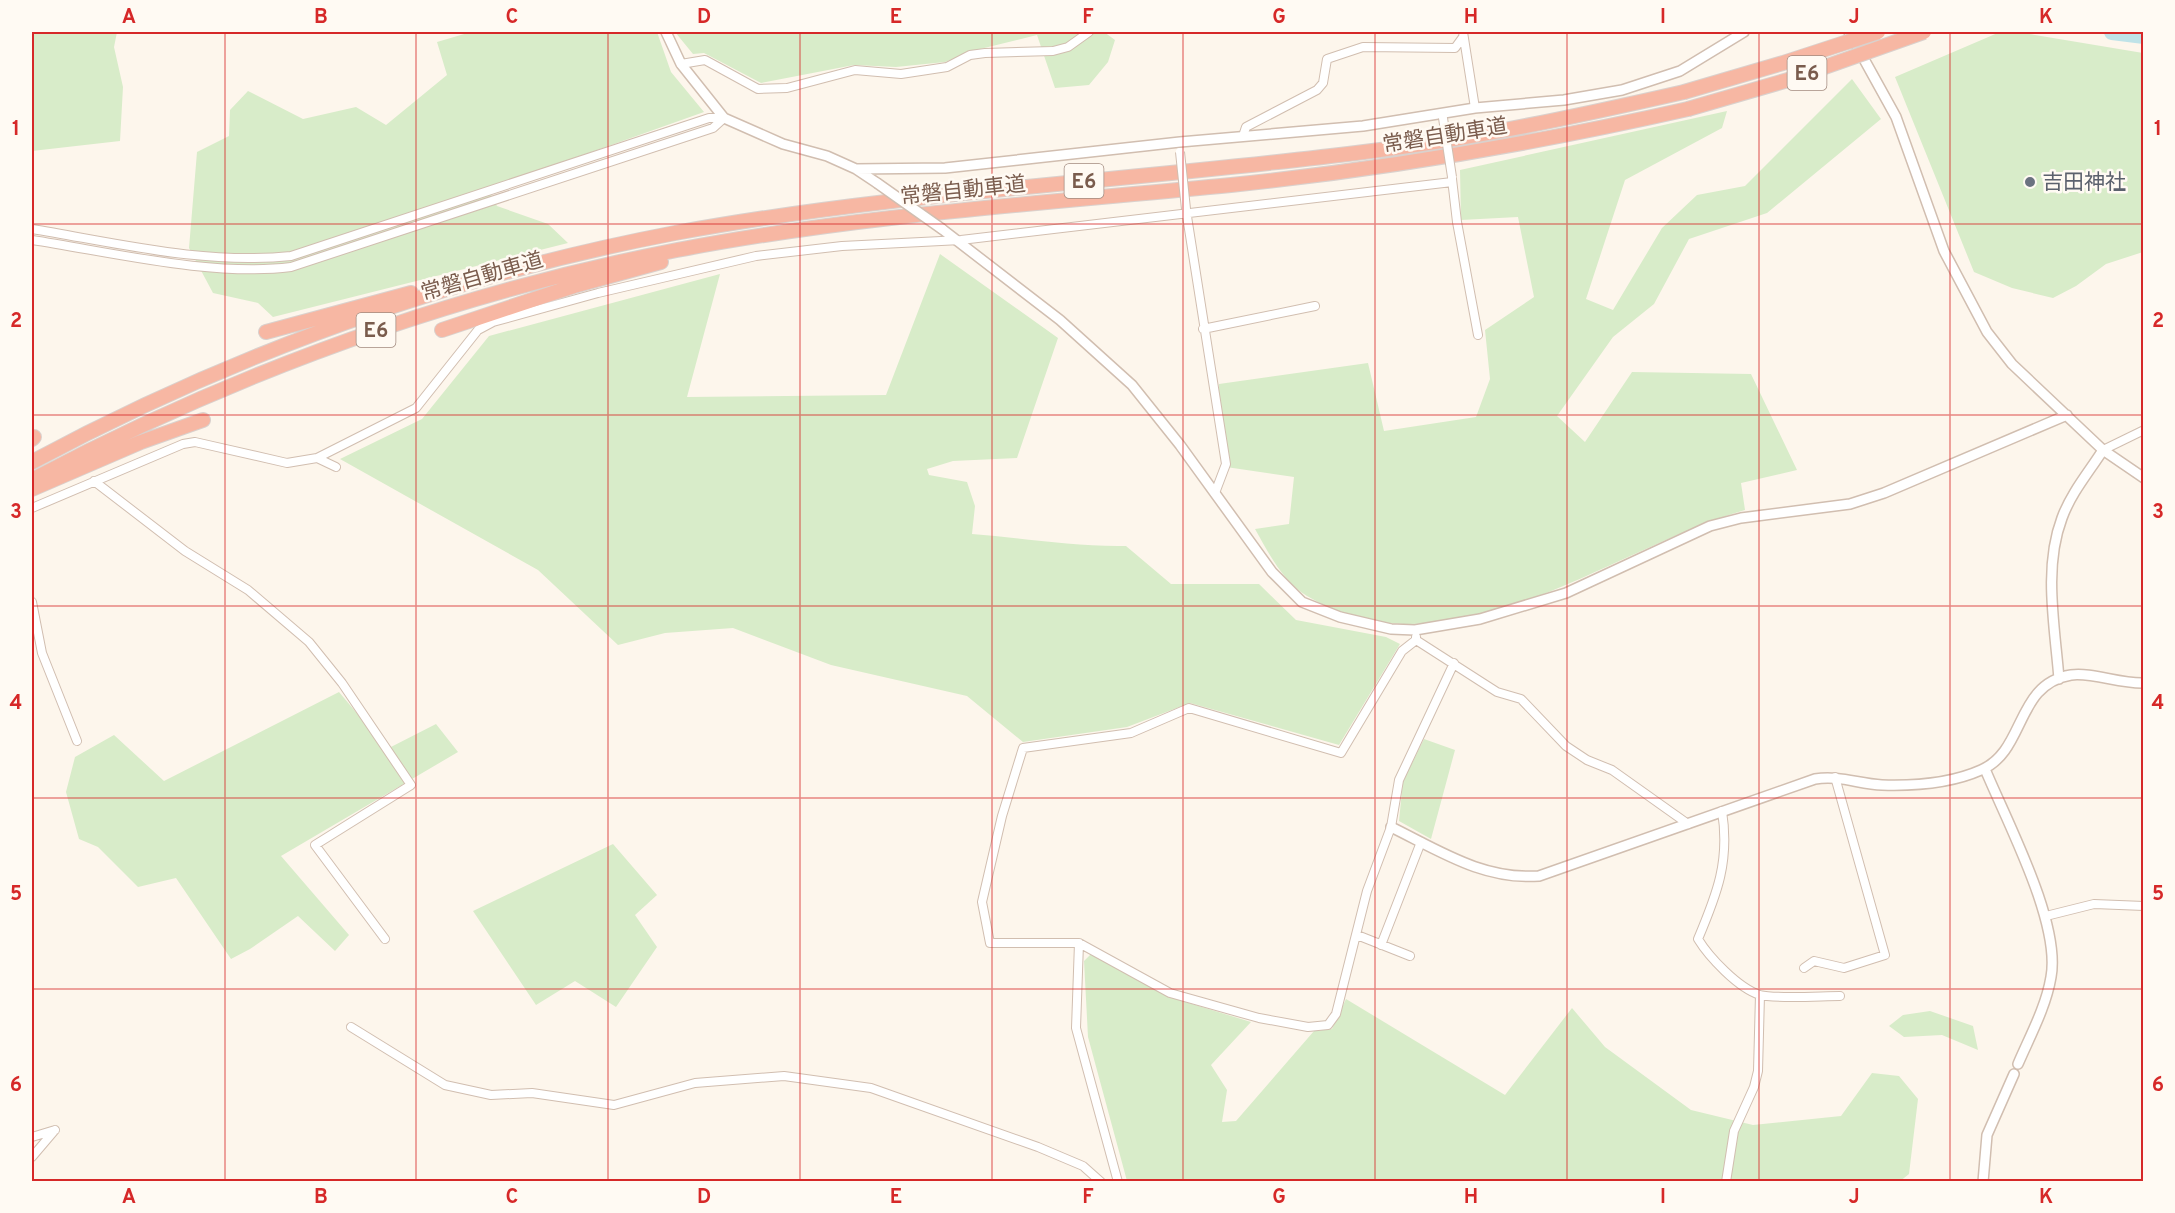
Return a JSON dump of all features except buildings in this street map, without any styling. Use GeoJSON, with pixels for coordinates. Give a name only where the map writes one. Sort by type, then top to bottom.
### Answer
{"type":"FeatureCollection","features":[{"type":"Feature","properties":{"kind":"highway","name":"常磐自動車道"},"geometry":{"type":"LineString","coordinates":[[32,462],[127,413],[250,358],[484,278],[614,246],[832,208],[1023,186],[1365,152],[1459,139],[1580,116],[1684,92],[1878,32]]}},
{"type":"Feature","properties":{"kind":"highway","name":"常磐自動車道"},"geometry":{"type":"LineString","coordinates":[[32,480],[135,427],[253,376],[395,323],[491,294],[570,274],[741,239],[870,221],[1369,169],[1488,151],[1688,109],[1788,80],[1924,32]]}},
{"type":"Feature","properties":{"kind":"highway"},"geometry":{"type":"LineString","coordinates":[[442,330],[574,286],[741,239]]}},
{"type":"Feature","properties":{"kind":"highway"},"geometry":{"type":"LineString","coordinates":[[266,332],[402,294],[484,278]]}},
{"type":"Feature","properties":{"kind":"highway"},"geometry":{"type":"LineString","coordinates":[[32,489],[141,442],[203,420]]}},
{"type":"Feature","properties":{"kind":"street"},"geometry":{"type":"LineString","coordinates":[[666,32],[681,64],[724,118]]}},
{"type":"Feature","properties":{"kind":"street"},"geometry":{"type":"LineString","coordinates":[[681,64],[705,60],[758,89],[788,88],[855,69],[901,74],[946,67],[970,55],[1053,51],[1068,47],[1089,32]]}},
{"type":"Feature","properties":{"kind":"street"},"geometry":{"type":"LineString","coordinates":[[856,169],[945,168],[1180,147],[1243,136],[1363,126],[1476,108],[1564,100],[1622,90],[1680,71],[1744,32]]}},
{"type":"Feature","properties":{"kind":"street"},"geometry":{"type":"LineString","coordinates":[[1849,32],[1896,117],[1944,251],[1987,332],[2012,364],[2103,450],[2144,478]]}},
{"type":"Feature","properties":{"kind":"street"},"geometry":{"type":"LineString","coordinates":[[1463,34],[1476,108]]}},
{"type":"Feature","properties":{"kind":"street"},"geometry":{"type":"LineString","coordinates":[[1243,136],[1246,127],[1317,90],[1323,83],[1327,59],[1363,47],[1455,48],[1463,34]]}},
{"type":"Feature","properties":{"kind":"street"},"geometry":{"type":"LineString","coordinates":[[1443,115],[1457,222],[1478,334]]}},
{"type":"Feature","properties":{"kind":"street"},"geometry":{"type":"LineString","coordinates":[[32,229],[207,258],[243,261],[291,256],[709,118],[724,118],[783,144],[827,156],[856,169],[961,240],[1060,320],[1132,385],[1272,572],[1302,602],[1341,617],[1390,630],[1415,630],[1480,620],[1566,593],[1710,526],[1741,518],[1850,504],[1884,493],[2067,415]]}},
{"type":"Feature","properties":{"kind":"street"},"geometry":{"type":"LineString","coordinates":[[32,240],[206,266],[266,270],[291,267],[713,128],[724,118]]}},
{"type":"Feature","properties":{"kind":"street"},"geometry":{"type":"LineString","coordinates":[[1180,147],[1186,211],[1203,329],[1226,464],[1215,493]]}},
{"type":"Feature","properties":{"kind":"street"},"geometry":{"type":"LineString","coordinates":[[32,508],[165,450],[195,442],[286,463],[317,458],[416,408],[470,338],[493,322],[598,293],[756,256],[842,246],[961,240],[1452,179]]}},
{"type":"Feature","properties":{"kind":"street"},"geometry":{"type":"LineString","coordinates":[[1203,329],[1315,306]]}},
{"type":"Feature","properties":{"kind":"street"},"geometry":{"type":"LineString","coordinates":[[2059,679],[2051,574],[2062,518],[2074,494],[2103,450],[2144,430]]}},
{"type":"Feature","properties":{"kind":"street"},"geometry":{"type":"LineString","coordinates":[[317,458],[336,467]]}},
{"type":"Feature","properties":{"kind":"street"},"geometry":{"type":"LineString","coordinates":[[94,481],[184,551],[248,590],[309,642],[342,683],[411,784],[315,845],[385,939]]}},
{"type":"Feature","properties":{"kind":"street"},"geometry":{"type":"LineString","coordinates":[[32,602],[42,653],[76,741]]}},
{"type":"Feature","properties":{"kind":"street"},"geometry":{"type":"LineString","coordinates":[[1415,630],[1416,640]]}},
{"type":"Feature","properties":{"kind":"street"},"geometry":{"type":"LineString","coordinates":[[1416,640],[1497,692],[1521,699],[1566,746],[1587,760],[1612,770],[1688,824]]}},
{"type":"Feature","properties":{"kind":"street"},"geometry":{"type":"LineString","coordinates":[[1416,640],[1402,651],[1341,753],[1189,708],[1131,733],[1023,748],[1002,816],[982,902],[990,943],[1079,943],[1170,993],[1259,1018],[1308,1027],[1328,1025],[1336,1014],[1367,891],[1390,827],[1399,780],[1454,663]]}},
{"type":"Feature","properties":{"kind":"street"},"geometry":{"type":"LineString","coordinates":[[1390,827],[1494,875],[1515,878],[1539,876],[1799,783],[1835,777],[1881,785],[1922,784],[1966,776],[1985,769],[2002,754],[2011,742],[2034,695],[2059,679],[2072,675],[2144,683]]}},
{"type":"Feature","properties":{"kind":"street"},"geometry":{"type":"LineString","coordinates":[[1985,769],[2046,916],[2052,944],[2051,976],[2018,1064]]}},
{"type":"Feature","properties":{"kind":"street"},"geometry":{"type":"LineString","coordinates":[[1804,968],[1814,960],[1844,968],[1885,955],[1835,777]]}},
{"type":"Feature","properties":{"kind":"street"},"geometry":{"type":"LineString","coordinates":[[1722,811],[1726,837],[1719,887],[1698,939],[1705,951],[1727,973],[1760,995],[1840,996]]}},
{"type":"Feature","properties":{"kind":"street"},"geometry":{"type":"LineString","coordinates":[[1382,945],[1421,842]]}},
{"type":"Feature","properties":{"kind":"street"},"geometry":{"type":"LineString","coordinates":[[2046,916],[2094,904],[2144,906]]}},
{"type":"Feature","properties":{"kind":"street"},"geometry":{"type":"LineString","coordinates":[[1357,935],[1410,956]]}},
{"type":"Feature","properties":{"kind":"street"},"geometry":{"type":"LineString","coordinates":[[1079,943],[1077,1028],[1118,1182]]}},
{"type":"Feature","properties":{"kind":"street"},"geometry":{"type":"LineString","coordinates":[[1726,1182],[1734,1131],[1754,1087],[1758,1071],[1760,995]]}},
{"type":"Feature","properties":{"kind":"street"},"geometry":{"type":"LineString","coordinates":[[351,1027],[445,1084],[490,1095],[532,1093],[614,1105],[695,1083],[784,1076],[870,1088],[1038,1147],[1083,1166],[1101,1182]]}},
{"type":"Feature","properties":{"kind":"street"},"geometry":{"type":"LineString","coordinates":[[1983,1182],[1987,1135],[2014,1074]]}},
{"type":"Feature","properties":{"kind":"street"},"geometry":{"type":"LineString","coordinates":[[32,1137],[55,1130],[32,1157]]}},
{"type":"Feature","properties":{"kind":"green space"},"geometry":{"type":"Polygon","coordinates":[[[32,32],[117,32],[114,47],[123,87],[120,141],[32,151],[32,32]]]}},
{"type":"Feature","properties":{"kind":"green space"},"geometry":{"type":"Polygon","coordinates":[[[471,32],[657,32],[671,72],[704,112],[488,189],[497,206],[548,224],[568,243],[273,317],[258,303],[213,293],[189,248],[197,152],[229,136],[230,110],[248,91],[303,119],[356,107],[386,125],[447,75],[437,42],[471,32]]]}},
{"type":"Feature","properties":{"kind":"green space"},"geometry":{"type":"Polygon","coordinates":[[[675,32],[1104,32],[1115,40],[1108,62],[1089,85],[1055,88],[1037,35],[972,51],[945,62],[896,67],[854,65],[761,83],[704,53],[693,54],[675,32]]]}},
{"type":"Feature","properties":{"kind":"green space"},"geometry":{"type":"Polygon","coordinates":[[[2000,32],[2017,32],[2143,53],[2143,252],[2106,264],[2076,286],[2053,298],[2012,288],[1974,272],[1895,77],[2000,32]]]}},
{"type":"Feature","properties":{"kind":"green space"},"geometry":{"type":"Polygon","coordinates":[[[1852,79],[1881,119],[1767,213],[1689,239],[1654,304],[1613,337],[1557,416],[1585,442],[1632,372],[1751,374],[1797,470],[1741,483],[1745,510],[1693,528],[1529,600],[1473,616],[1417,624],[1362,618],[1307,596],[1291,583],[1277,566],[1255,529],[1289,524],[1294,477],[1226,467],[1218,418],[1219,384],[1368,363],[1384,431],[1476,417],[1490,379],[1485,330],[1534,297],[1518,217],[1461,220],[1460,170],[1727,111],[1722,128],[1625,180],[1586,299],[1613,310],[1662,228],[1697,195],[1745,186],[1852,79]]]}},
{"type":"Feature","properties":{"kind":"green space"},"geometry":{"type":"Polygon","coordinates":[[[940,254],[1058,338],[1017,458],[953,461],[927,469],[929,475],[967,482],[975,506],[972,534],[1068,544],[1126,546],[1171,584],[1259,584],[1296,620],[1386,637],[1400,644],[1339,745],[1190,703],[1127,727],[1023,742],[967,696],[831,665],[733,628],[665,633],[618,645],[538,570],[340,459],[422,419],[489,336],[720,274],[687,397],[886,395],[940,254]]]}},
{"type":"Feature","properties":{"kind":"green space"},"geometry":{"type":"Polygon","coordinates":[[[339,692],[387,749],[436,724],[458,752],[281,856],[349,935],[335,951],[298,916],[250,949],[231,959],[176,878],[138,887],[98,847],[79,839],[66,792],[75,757],[114,735],[164,781],[339,692]]]}},
{"type":"Feature","properties":{"kind":"green space"},"geometry":{"type":"Polygon","coordinates":[[[1424,739],[1455,750],[1431,839],[1399,821],[1403,781],[1424,739]]]}},
{"type":"Feature","properties":{"kind":"green space"},"geometry":{"type":"Polygon","coordinates":[[[613,844],[657,895],[635,915],[657,947],[616,1007],[575,981],[536,1005],[473,911],[613,844]]]}},
{"type":"Feature","properties":{"kind":"green space"},"geometry":{"type":"Polygon","coordinates":[[[1091,954],[1169,997],[1251,1022],[1211,1065],[1227,1090],[1222,1122],[1236,1121],[1314,1031],[1332,1029],[1346,999],[1505,1095],[1572,1008],[1605,1047],[1691,1110],[1753,1125],[1841,1116],[1872,1073],[1899,1076],[1918,1099],[1909,1174],[1899,1182],[1127,1181],[1088,1037],[1084,961],[1091,954]]]}},
{"type":"Feature","properties":{"kind":"green space"},"geometry":{"type":"Polygon","coordinates":[[[1930,1011],[1973,1026],[1978,1050],[1942,1035],[1904,1037],[1889,1026],[1903,1015],[1930,1011]]]}},
{"type":"Feature","properties":{"kind":"waterway"},"geometry":{"type":"LineString","coordinates":[[2112,32],[2144,36]]}},
{"type":"Feature","properties":{"kind":"place","name":"吉田神社"},"geometry":{"type":"Point","coordinates":[2030,182]}}]}
